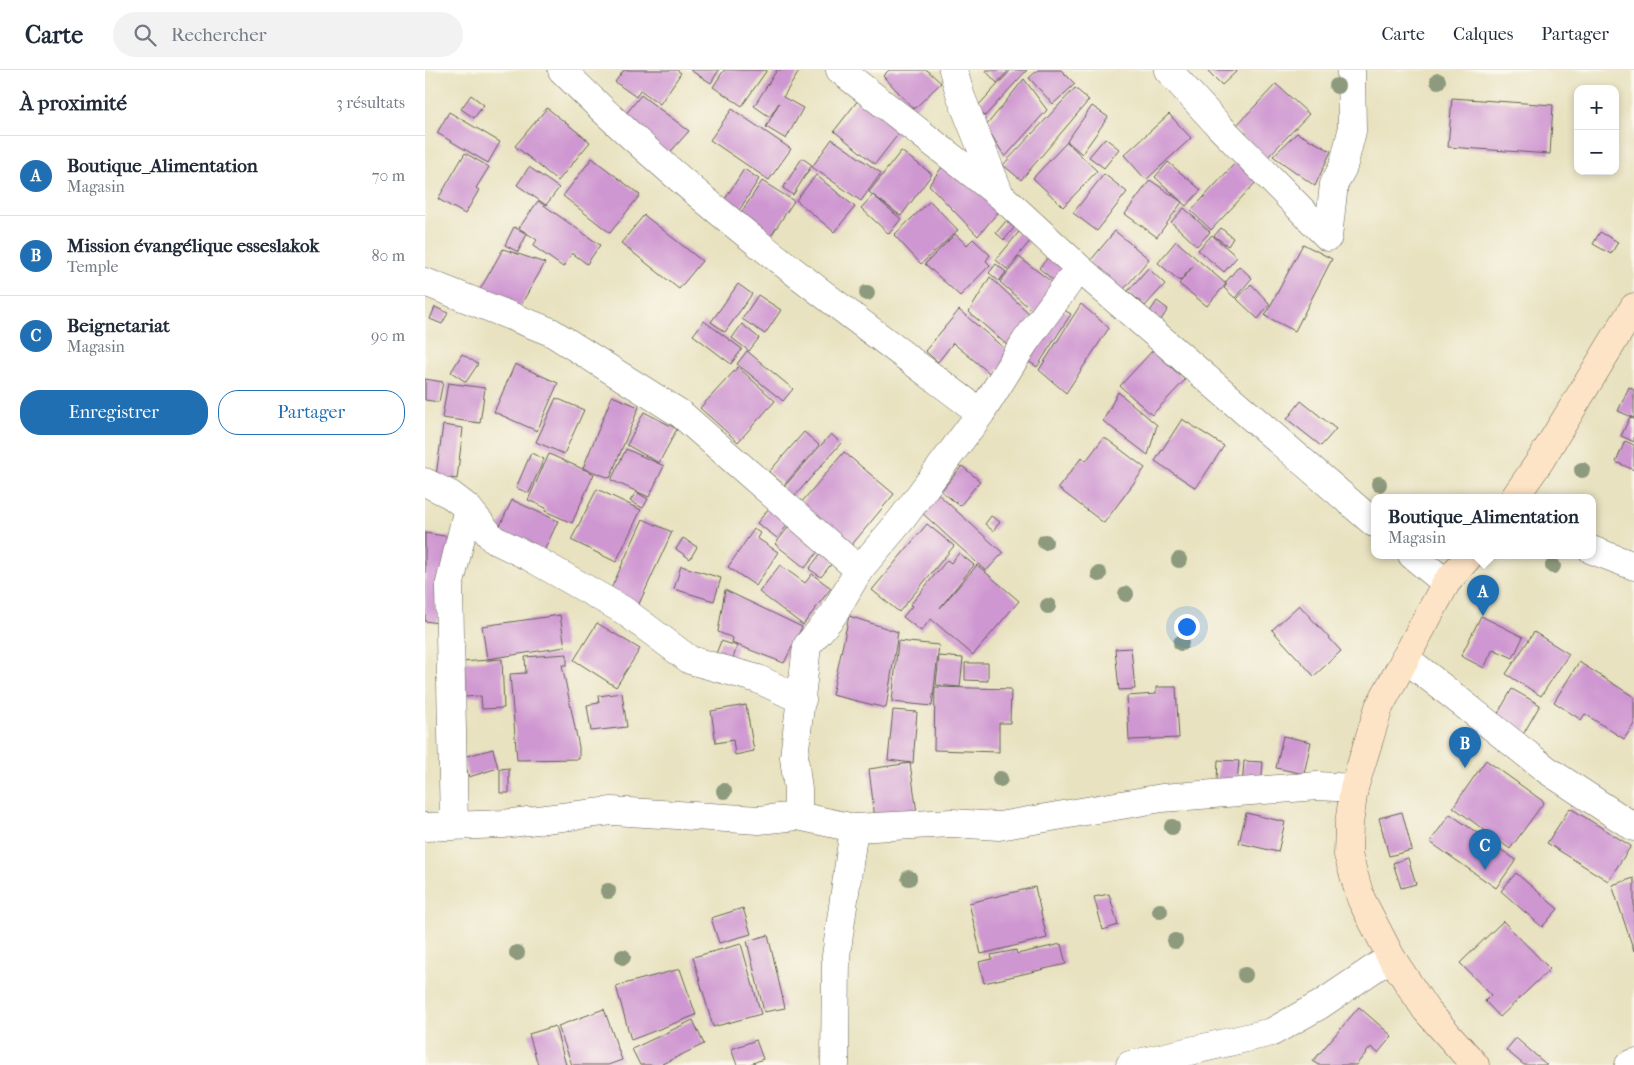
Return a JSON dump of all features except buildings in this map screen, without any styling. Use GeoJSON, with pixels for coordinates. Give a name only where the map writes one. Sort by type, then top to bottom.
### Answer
{"type":"FeatureCollection","features":[{"type":"Feature","properties":{"kind":"street"},"geometry":{"type":"LineString","coordinates":[[562,70],[608,117],[786,266],[981,413]]}},
{"type":"Feature","properties":{"kind":"street"},"geometry":{"type":"LineString","coordinates":[[840,70],[1001,196],[1079,268],[1371,520]]}},
{"type":"Feature","properties":{"kind":"street"},"geometry":{"type":"LineString","coordinates":[[953,70],[961,97],[1001,196]]}},
{"type":"Feature","properties":{"kind":"street"},"geometry":{"type":"LineString","coordinates":[[1168,70],[1220,127],[1328,237],[1334,184],[1343,167],[1352,131],[1351,70]]}},
{"type":"Feature","properties":{"kind":"street"},"geometry":{"type":"LineString","coordinates":[[798,816],[798,790],[794,757],[807,646],[833,614],[859,570],[901,520],[981,413],[1025,342],[1079,268]]}},
{"type":"Feature","properties":{"kind":"street"},"geometry":{"type":"LineString","coordinates":[[425,282],[551,332],[681,414],[859,570]]}},
{"type":"Feature","properties":{"kind":"street"},"geometry":{"type":"LineString","coordinates":[[1517,494],[1540,461],[1634,308]]}},
{"type":"Feature","properties":{"kind":"street"},"geometry":{"type":"LineString","coordinates":[[425,482],[451,495],[468,508],[493,539],[530,556],[623,610],[690,660],[757,679],[801,700]]}},
{"type":"Feature","properties":{"kind":"street"},"geometry":{"type":"LineString","coordinates":[[454,826],[454,734],[449,587],[468,508]]}},
{"type":"Feature","properties":{"kind":"street"},"geometry":{"type":"LineString","coordinates":[[1596,552],[1634,566]]}},
{"type":"Feature","properties":{"kind":"street"},"geometry":{"type":"LineString","coordinates":[[1417,559],[1446,583]]}},
{"type":"Feature","properties":{"kind":"street"},"geometry":{"type":"LineString","coordinates":[[1467,559],[1446,583],[1379,708],[1354,788],[1349,824],[1348,855],[1361,899],[1391,957],[1426,1010],[1475,1065]]}},
{"type":"Feature","properties":{"kind":"street"},"geometry":{"type":"LineString","coordinates":[[1405,658],[1547,770],[1634,827]]}},
{"type":"Feature","properties":{"kind":"street"},"geometry":{"type":"LineString","coordinates":[[425,827],[503,824],[611,811],[759,820],[798,816],[854,828],[952,823],[999,826],[1162,798],[1318,786],[1354,788]]}},
{"type":"Feature","properties":{"kind":"street"},"geometry":{"type":"LineString","coordinates":[[835,1065],[836,956],[854,828]]}},
{"type":"Feature","properties":{"kind":"street"},"geometry":{"type":"LineString","coordinates":[[1130,1065],[1272,1032],[1320,1004],[1391,957]]}},
{"type":"Feature","properties":{"kind":"street"},"geometry":{"type":"LineString","coordinates":[[1629,1065],[1634,1063]]}},
{"type":"Feature","properties":{"kind":"place","name":"Boutique_Alimentation"},"geometry":{"type":"Point","coordinates":[1483,616]}},
{"type":"Feature","properties":{"kind":"place","name":"Mission évangélique esseslakok"},"geometry":{"type":"Point","coordinates":[1465,768]}},
{"type":"Feature","properties":{"kind":"place","name":"Beignetariat"},"geometry":{"type":"Point","coordinates":[1485,870]}}]}
